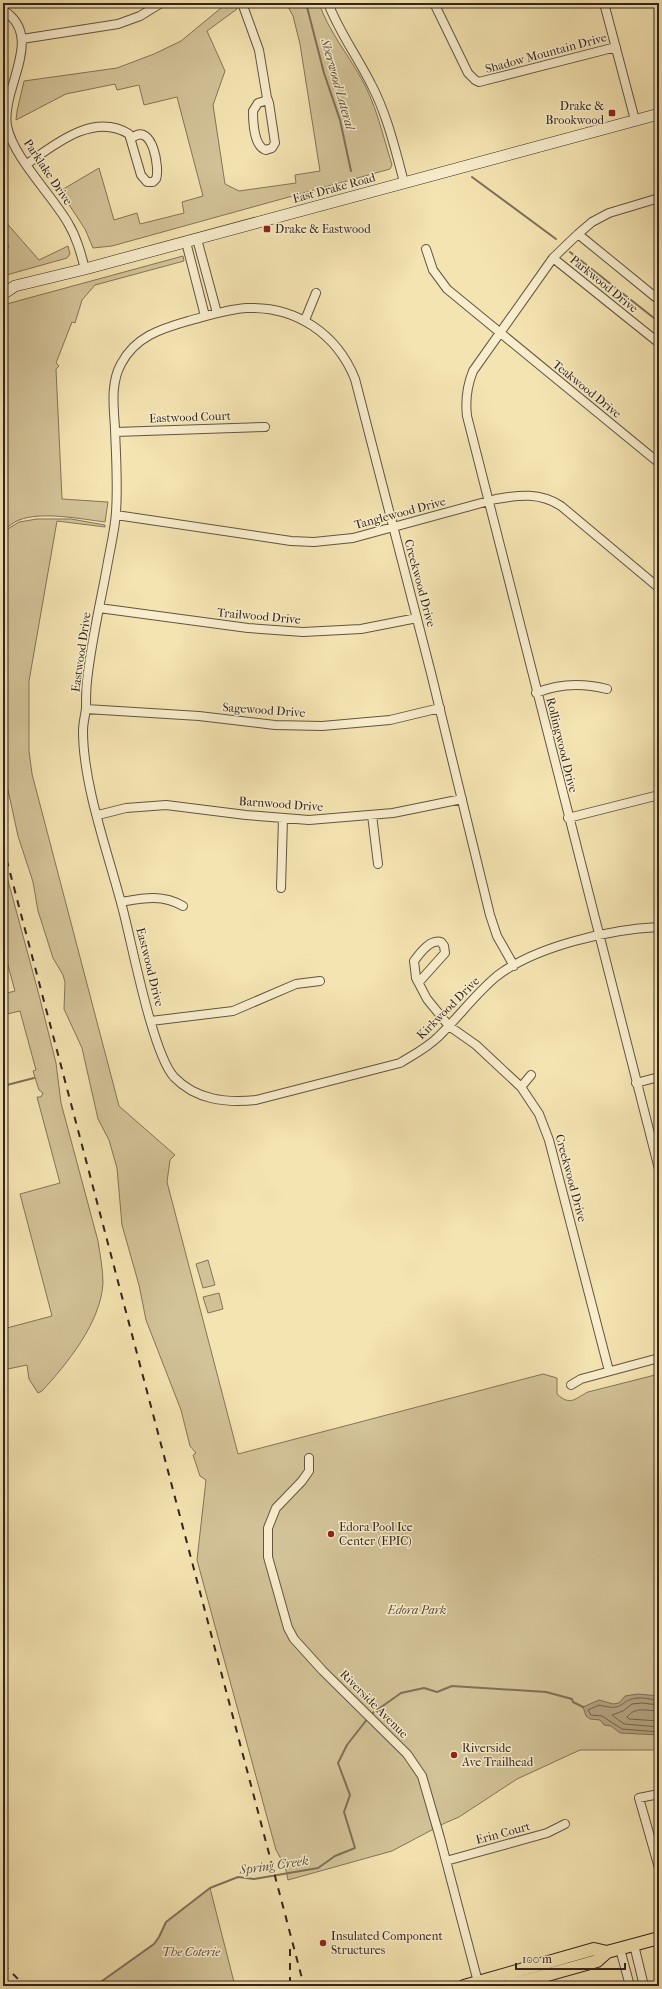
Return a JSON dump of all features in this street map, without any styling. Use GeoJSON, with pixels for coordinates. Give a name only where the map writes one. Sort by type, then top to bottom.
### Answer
{"type":"FeatureCollection","features":[{"type":"Feature","properties":{"kind":"main road","name":"East Drake Road"},"geometry":{"type":"LineString","coordinates":[[3,294],[15,286],[85,269],[659,114]]}},
{"type":"Feature","properties":{"kind":"main road","name":"East Drake Road"},"geometry":{"type":"LineString","coordinates":[[3,284],[15,286]]}},
{"type":"Feature","properties":{"kind":"main road"},"geometry":{"type":"LineString","coordinates":[[464,1986],[478,1984],[594,1949],[607,1952],[659,1938]]}},
{"type":"Feature","properties":{"kind":"main road"},"geometry":{"type":"LineString","coordinates":[[508,1986],[597,1961],[607,1952]]}},
{"type":"Feature","properties":{"kind":"street"},"geometry":{"type":"LineString","coordinates":[[3,10],[15,20],[20,30],[22,39],[118,24],[140,16],[161,3]]}},
{"type":"Feature","properties":{"kind":"street"},"geometry":{"type":"LineString","coordinates":[[242,3],[259,50],[268,100],[275,143],[272,148],[266,150],[261,148],[258,143],[253,111],[258,103],[268,100]]}},
{"type":"Feature","properties":{"kind":"street"},"geometry":{"type":"LineString","coordinates":[[328,3],[338,27],[378,96],[389,127],[404,182]]}},
{"type":"Feature","properties":{"kind":"street","name":"Shadow Mountain Drive"},"geometry":{"type":"LineString","coordinates":[[434,3],[468,72],[475,80],[479,82],[616,47]]}},
{"type":"Feature","properties":{"kind":"street"},"geometry":{"type":"LineString","coordinates":[[604,3],[635,120]]}},
{"type":"Feature","properties":{"kind":"street","name":"Parklake Drive"},"geometry":{"type":"LineString","coordinates":[[22,39],[23,48],[8,98],[6,111],[8,131],[27,164],[69,224],[76,240],[85,269]]}},
{"type":"Feature","properties":{"kind":"street"},"geometry":{"type":"LineString","coordinates":[[27,164],[66,138],[85,130],[100,127],[116,127],[129,134],[132,138],[141,175],[147,182],[153,182],[156,180],[158,172],[150,140],[144,134],[140,134],[132,138]]}},
{"type":"Feature","properties":{"kind":"street","name":"Rollingwood Drive"},"geometry":{"type":"LineString","coordinates":[[659,198],[609,213],[592,222],[553,258],[473,371],[469,382],[466,399],[467,416],[536,693],[659,1169]]}},
{"type":"Feature","properties":{"kind":"street","name":"Parkwood Drive"},"geometry":{"type":"LineString","coordinates":[[578,234],[659,300]]}},
{"type":"Feature","properties":{"kind":"street"},"geometry":{"type":"LineString","coordinates":[[197,238],[217,313]]}},
{"type":"Feature","properties":{"kind":"street"},"geometry":{"type":"LineString","coordinates":[[186,242],[205,316]]}},
{"type":"Feature","properties":{"kind":"street","name":"Teakwood Drive"},"geometry":{"type":"LineString","coordinates":[[426,249],[433,270],[443,284],[500,334],[659,463]]}},
{"type":"Feature","properties":{"kind":"street","name":"Parkwood Drive"},"geometry":{"type":"LineString","coordinates":[[553,258],[659,343]]}},
{"type":"Feature","properties":{"kind":"street"},"geometry":{"type":"LineString","coordinates":[[304,320],[316,293]]}},
{"type":"Feature","properties":{"kind":"street","name":"Creekwood Drive"},"geometry":{"type":"LineString","coordinates":[[205,316],[245,308],[261,308],[291,314],[304,320],[324,334],[335,346],[351,370],[417,618],[493,925],[514,966]]}},
{"type":"Feature","properties":{"kind":"street","name":"Eastwood Drive"},"geometry":{"type":"LineString","coordinates":[[202,1095],[174,1077],[164,1060],[151,1021],[98,815],[86,760],[83,729],[88,671],[116,515],[117,487],[114,393],[116,376],[121,364],[133,346],[150,334],[205,316]]}},
{"type":"Feature","properties":{"kind":"street","name":"Eastwood Court"},"geometry":{"type":"LineString","coordinates":[[115,432],[265,427]]}},
{"type":"Feature","properties":{"kind":"street","name":"Tanglewood Drive"},"geometry":{"type":"LineString","coordinates":[[116,515],[291,541],[314,542],[353,538],[488,501],[529,495],[546,498],[556,503],[659,588]]}},
{"type":"Feature","properties":{"kind":"street","name":"Trailwood Drive"},"geometry":{"type":"LineString","coordinates":[[99,608],[140,615],[248,628],[303,632],[361,629],[417,618]]}},
{"type":"Feature","properties":{"kind":"street"},"geometry":{"type":"LineString","coordinates":[[536,693],[568,685],[594,686],[607,689]]}},
{"type":"Feature","properties":{"kind":"street","name":"Sagewood Drive"},"geometry":{"type":"LineString","coordinates":[[86,708],[199,716],[276,725],[322,726],[390,720],[440,708]]}},
{"type":"Feature","properties":{"kind":"street"},"geometry":{"type":"LineString","coordinates":[[568,818],[659,795]]}},
{"type":"Feature","properties":{"kind":"street","name":"Barnwood Drive"},"geometry":{"type":"LineString","coordinates":[[98,815],[126,808],[166,805],[309,820],[372,815],[462,799]]}},
{"type":"Feature","properties":{"kind":"street"},"geometry":{"type":"LineString","coordinates":[[372,815],[378,864]]}},
{"type":"Feature","properties":{"kind":"street"},"geometry":{"type":"LineString","coordinates":[[281,888],[283,818]]}},
{"type":"Feature","properties":{"kind":"street"},"geometry":{"type":"LineString","coordinates":[[121,902],[149,897],[160,897],[175,901],[183,906]]}},
{"type":"Feature","properties":{"kind":"street","name":"Kirkwood Drive"},"geometry":{"type":"LineString","coordinates":[[202,1095],[221,1101],[256,1100],[400,1063],[420,1052],[449,1026],[461,1011],[487,986],[514,966],[550,949],[598,936],[627,930],[659,927]]}},
{"type":"Feature","properties":{"kind":"street","name":"Creekwood Drive"},"geometry":{"type":"LineString","coordinates":[[419,982],[445,953],[444,946],[441,942],[434,942],[430,944],[414,961],[414,971],[423,994],[449,1026],[476,1045],[521,1087],[539,1114],[549,1140],[609,1371]]}},
{"type":"Feature","properties":{"kind":"street"},"geometry":{"type":"LineString","coordinates":[[151,1021],[233,1011],[296,984],[320,981]]}},
{"type":"Feature","properties":{"kind":"street"},"geometry":{"type":"LineString","coordinates":[[521,1087],[531,1075]]}},
{"type":"Feature","properties":{"kind":"street"},"geometry":{"type":"LineString","coordinates":[[636,1082],[659,1076]]}},
{"type":"Feature","properties":{"kind":"street"},"geometry":{"type":"LineString","coordinates":[[571,1385],[581,1379],[659,1358]]}},
{"type":"Feature","properties":{"kind":"street","name":"Riverside Avenue"},"geometry":{"type":"LineString","coordinates":[[309,1458],[309,1471],[302,1481],[281,1501],[268,1528],[268,1557],[288,1628],[294,1639],[363,1712],[407,1754],[422,1776],[446,1860],[478,1984]]}},
{"type":"Feature","properties":{"kind":"street"},"geometry":{"type":"LineString","coordinates":[[659,1794],[640,1798],[659,1868]]}},
{"type":"Feature","properties":{"kind":"street","name":"Erin Court"},"geometry":{"type":"LineString","coordinates":[[446,1860],[547,1833],[564,1824]]}},
{"type":"Feature","properties":{"kind":"street"},"geometry":{"type":"LineString","coordinates":[[634,1945],[644,1986]]}},
{"type":"Feature","properties":{"kind":"street"},"geometry":{"type":"LineString","coordinates":[[620,1949],[630,1986]]}},
{"type":"Feature","properties":{"kind":"green space"},"geometry":{"type":"Polygon","coordinates":[[[227,3],[234,3],[237,9],[207,31],[225,71],[213,105],[225,184],[239,191],[296,183],[295,175],[320,171],[300,44],[293,16],[286,3],[319,3],[327,23],[361,78],[371,98],[392,165],[390,169],[112,246],[93,248],[85,229],[60,191],[99,168],[114,220],[137,213],[140,224],[184,213],[182,202],[203,196],[177,97],[144,105],[139,85],[117,90],[115,84],[66,94],[16,120],[24,81],[117,68],[154,54],[181,41],[227,3]]]}},
{"type":"Feature","properties":{"kind":"green space"},"geometry":{"type":"Polygon","coordinates":[[[3,219],[39,260],[68,246],[70,254],[67,258],[3,276],[3,249],[9,247],[3,236],[3,219]]]}},
{"type":"Feature","properties":{"kind":"green space"},"geometry":{"type":"Polygon","coordinates":[[[183,256],[184,261],[95,285],[82,300],[75,323],[72,322],[56,363],[59,366],[56,369],[62,499],[108,502],[105,522],[62,516],[39,516],[19,520],[3,530],[3,305],[183,256]]]}},
{"type":"Feature","properties":{"kind":"green space","name":"Edora Park"},"geometry":{"type":"Polygon","coordinates":[[[37,519],[71,519],[105,525],[105,527],[57,521],[29,681],[29,751],[32,774],[119,1106],[175,1155],[170,1160],[167,1182],[238,1454],[543,1374],[557,1378],[557,1394],[570,1401],[588,1392],[659,1374],[659,1750],[580,1750],[517,1779],[459,1817],[392,1851],[288,1880],[285,1866],[276,1850],[197,1560],[206,1480],[200,1476],[193,1455],[196,1453],[190,1446],[181,1410],[146,1320],[139,1285],[122,1225],[117,1168],[109,1140],[98,1119],[82,1048],[64,1009],[65,982],[63,975],[53,958],[38,911],[33,882],[18,836],[3,767],[3,532],[19,522],[37,519]]]}},
{"type":"Feature","properties":{"kind":"green space"},"geometry":{"type":"Polygon","coordinates":[[[3,862],[56,1063],[61,1103],[98,1241],[103,1278],[101,1298],[96,1313],[81,1342],[62,1368],[42,1391],[38,1393],[29,1379],[27,1365],[3,1370],[3,1329],[52,1316],[20,1194],[60,1183],[37,1097],[41,1097],[43,1093],[39,1090],[33,1071],[36,1070],[20,1011],[3,1015],[3,994],[15,991],[3,947],[3,862]]]}},
{"type":"Feature","properties":{"kind":"green space"},"geometry":{"type":"Polygon","coordinates":[[[208,1260],[215,1285],[203,1288],[196,1264],[208,1260]]]}},
{"type":"Feature","properties":{"kind":"green space"},"geometry":{"type":"Polygon","coordinates":[[[219,1293],[223,1309],[208,1313],[203,1297],[219,1293]]]}},
{"type":"Feature","properties":{"kind":"green space","name":"The Coterie"},"geometry":{"type":"Polygon","coordinates":[[[210,1888],[235,1986],[95,1986],[154,1944],[166,1922],[210,1888]]]}},
{"type":"Feature","properties":{"kind":"water"},"geometry":{"type":"Polygon","coordinates":[[[638,1694],[659,1696],[659,1735],[620,1733],[611,1726],[604,1725],[600,1720],[590,1719],[586,1716],[583,1707],[599,1700],[613,1704],[619,1703],[625,1696],[638,1694]]]}},
{"type":"Feature","properties":{"kind":"waterway","name":"Sherwood Lateral"},"geometry":{"type":"LineString","coordinates":[[306,3],[324,73],[340,120],[351,171]]}},
{"type":"Feature","properties":{"kind":"waterway","name":"Sherwood Lateral"},"geometry":{"type":"LineString","coordinates":[[472,177],[556,239]]}},
{"type":"Feature","properties":{"kind":"waterway","name":"Sherwood Lateral"},"geometry":{"type":"LineString","coordinates":[[570,252],[659,322]]}},
{"type":"Feature","properties":{"kind":"waterway"},"geometry":{"type":"LineString","coordinates":[[3,1086],[34,1078]]}},
{"type":"Feature","properties":{"kind":"waterway","name":"Spring Creek"},"geometry":{"type":"LineString","coordinates":[[370,1715],[401,1693],[424,1688],[437,1692],[452,1686],[546,1692],[572,1699],[573,1702],[583,1707]]}},
{"type":"Feature","properties":{"kind":"waterway","name":"Spring Creek"},"geometry":{"type":"LineString","coordinates":[[95,1986],[154,1944],[166,1922],[210,1888],[238,1877],[254,1879],[318,1868],[335,1856],[355,1848],[344,1812],[350,1795],[338,1763],[347,1745],[368,1718]]}},
{"type":"Feature","properties":{"kind":"railway"},"geometry":{"type":"LineString","coordinates":[[3,846],[304,1986]]}},
{"type":"Feature","properties":{"kind":"railway"},"geometry":{"type":"LineString","coordinates":[[290,1949],[290,1986]]}},
{"type":"Feature","properties":{"kind":"railway"},"geometry":{"type":"LineString","coordinates":[[3,1964],[25,1986]]}},
{"type":"Feature","properties":{"kind":"place","name":"Drake & Brookwood"},"geometry":{"type":"Point","coordinates":[612,113]}},
{"type":"Feature","properties":{"kind":"place","name":"Drake & Eastwood"},"geometry":{"type":"Point","coordinates":[267,229]}},
{"type":"Feature","properties":{"kind":"place","name":"Edora Pool Ice Center (EPIC)"},"geometry":{"type":"Point","coordinates":[331,1534]}},
{"type":"Feature","properties":{"kind":"place","name":"Riverside Ave Trailhead"},"geometry":{"type":"Point","coordinates":[454,1755]}},
{"type":"Feature","properties":{"kind":"place","name":"Insulated Component Structures"},"geometry":{"type":"Point","coordinates":[323,1943]}}]}
